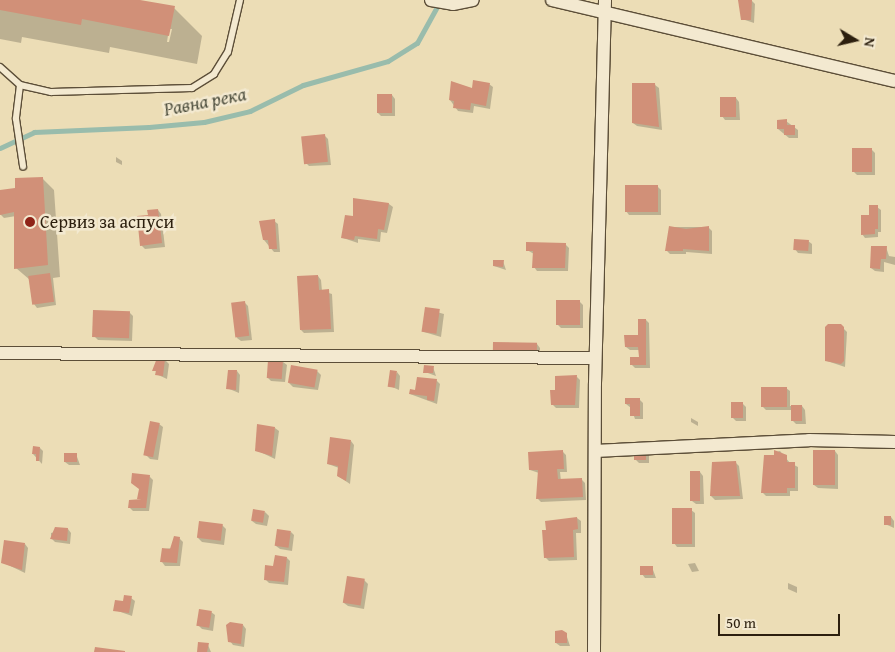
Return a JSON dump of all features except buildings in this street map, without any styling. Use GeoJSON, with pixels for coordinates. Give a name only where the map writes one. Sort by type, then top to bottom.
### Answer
{"type":"FeatureCollection","features":[{"type":"Feature","properties":{"kind":"street"},"geometry":{"type":"LineString","coordinates":[[431,0],[450,3],[473,0]]}},
{"type":"Feature","properties":{"kind":"street"},"geometry":{"type":"LineString","coordinates":[[552,0],[605,6],[895,81]]}},
{"type":"Feature","properties":{"kind":"street"},"geometry":{"type":"LineString","coordinates":[[594,652],[595,358],[605,6]]}},
{"type":"Feature","properties":{"kind":"street"},"geometry":{"type":"LineString","coordinates":[[0,353],[595,358]]}},
{"type":"Feature","properties":{"kind":"street"},"geometry":{"type":"LineString","coordinates":[[595,451],[809,440],[895,442]]}},
{"type":"Feature","properties":{"kind":"lane"},"geometry":{"type":"LineString","coordinates":[[0,67],[20,85],[50,92],[192,88],[214,74],[228,52],[240,0]]}},
{"type":"Feature","properties":{"kind":"lane"},"geometry":{"type":"LineString","coordinates":[[20,85],[16,119],[23,166]]}},
{"type":"Feature","properties":{"kind":"waterway","name":"Равна река"},"geometry":{"type":"LineString","coordinates":[[0,148],[34,132],[149,127],[204,122],[250,111],[303,85],[388,61],[417,43],[439,3]]}},
{"type":"Feature","properties":{"kind":"place","name":"Сервиз за аспуси"},"geometry":{"type":"Point","coordinates":[30,222]}}]}
